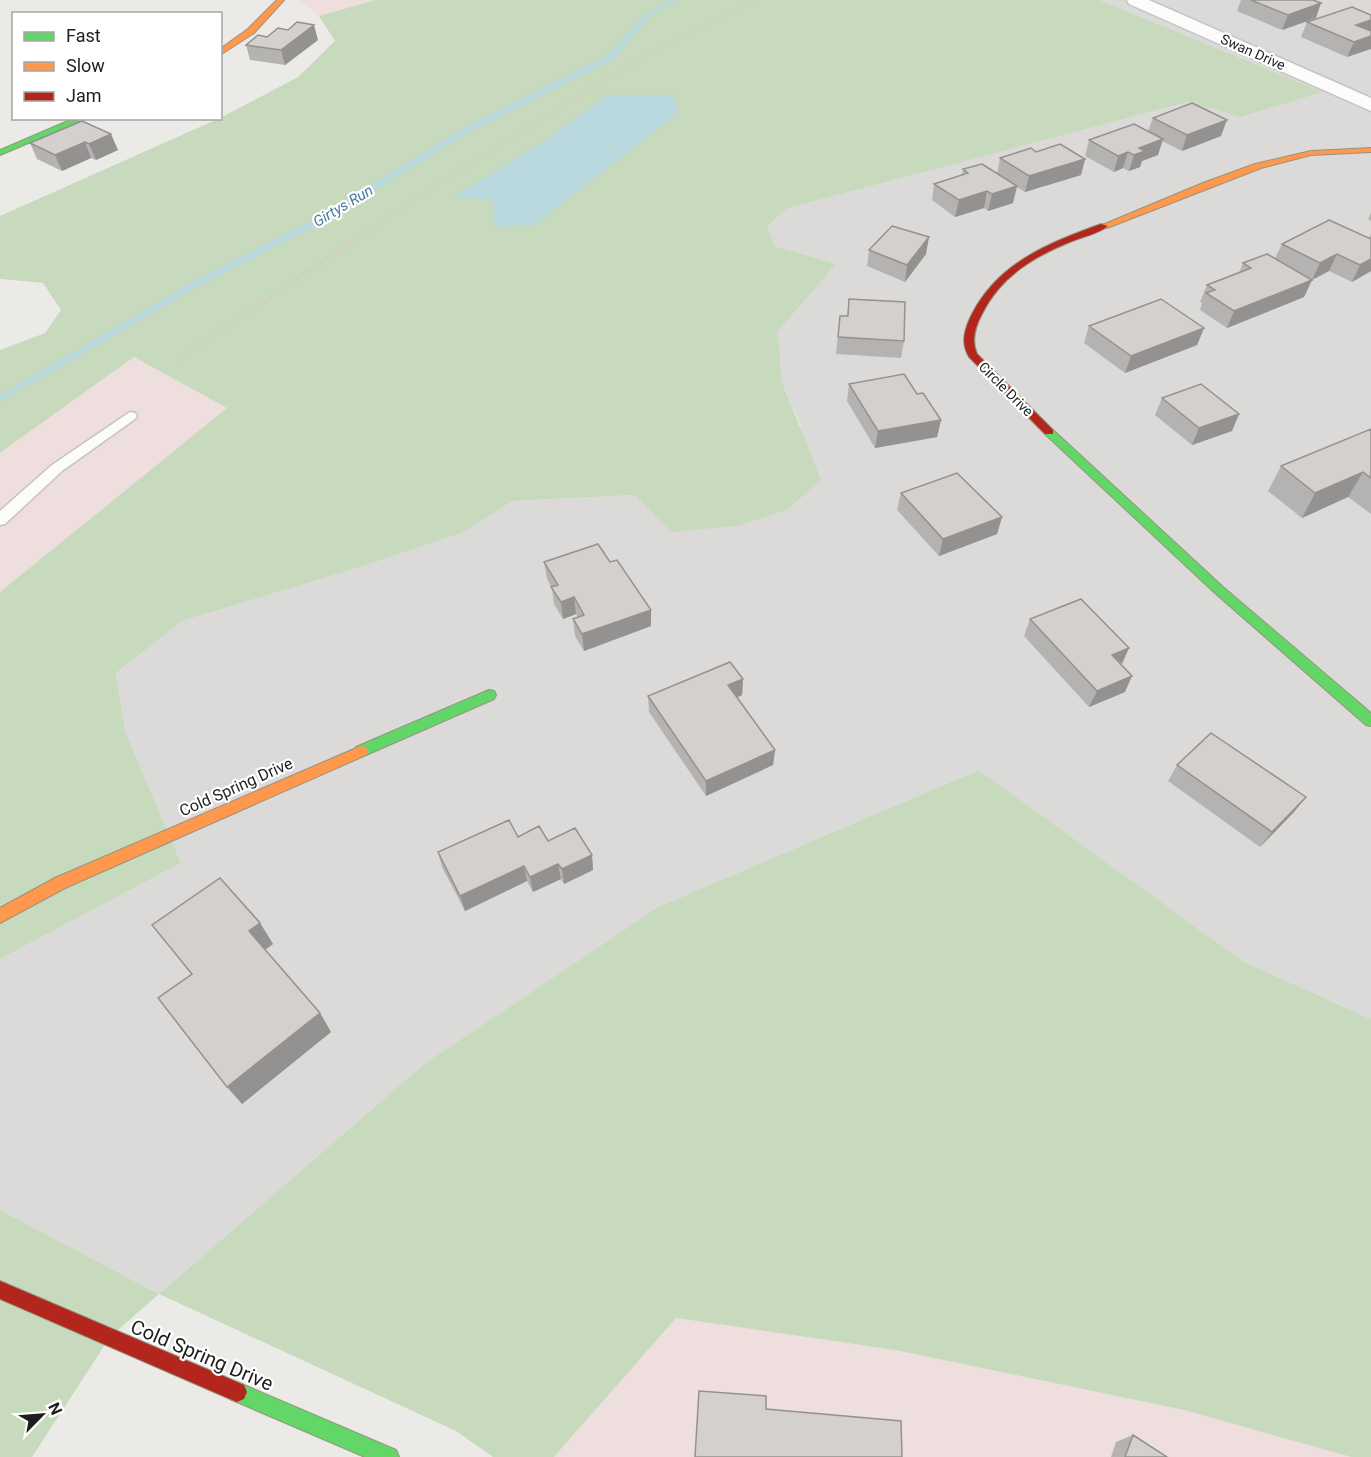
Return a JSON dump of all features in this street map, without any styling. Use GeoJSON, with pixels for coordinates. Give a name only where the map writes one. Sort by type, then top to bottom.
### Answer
{"type":"FeatureCollection","features":[{"type":"Feature","properties":{"kind":"street"},"geometry":{"type":"LineString","coordinates":[[222,52],[251,31],[281,0]]}},
{"type":"Feature","properties":{"kind":"street","name":"Swan Drive"},"geometry":{"type":"LineString","coordinates":[[1135,0],[1371,105]]}},
{"type":"Feature","properties":{"kind":"street"},"geometry":{"type":"LineString","coordinates":[[0,153],[78,120]]}},
{"type":"Feature","properties":{"kind":"street","name":"Circle Drive"},"geometry":{"type":"LineString","coordinates":[[1371,150],[1331,151],[1284,159],[1206,186],[1037,255],[1010,270],[990,292],[975,315],[970,349],[978,360],[1152,530],[1255,624],[1371,721]]}},
{"type":"Feature","properties":{"kind":"street","name":"Cold Spring Drive"},"geometry":{"type":"LineString","coordinates":[[0,916],[60,883],[489,695]]}},
{"type":"Feature","properties":{"kind":"street","name":"Cold Spring Drive"},"geometry":{"type":"LineString","coordinates":[[0,1290],[389,1457]]}},
{"type":"Feature","properties":{"kind":"lane"},"geometry":{"type":"LineString","coordinates":[[0,520],[57,468],[130,416]]}},
{"type":"Feature","properties":{"kind":"path"},"geometry":{"type":"LineString","coordinates":[[177,360],[431,188],[626,67],[754,0]]}},
{"type":"Feature","properties":{"kind":"shaded area"},"geometry":{"type":"Polygon","coordinates":[[[299,0],[375,0],[319,16],[299,0]]]}},
{"type":"Feature","properties":{"kind":"shaded area"},"geometry":{"type":"Polygon","coordinates":[[[1100,0],[1371,0],[1371,1019],[1244,962],[979,770],[658,907],[424,1064],[159,1294],[0,1210],[0,959],[181,863],[125,731],[116,673],[182,621],[364,566],[460,533],[513,501],[635,495],[801,427],[782,382],[778,330],[835,264],[775,246],[767,226],[788,208],[1187,101],[1241,117],[1322,92],[1100,0]]]}},
{"type":"Feature","properties":{"kind":"shaded area"},"geometry":{"type":"Polygon","coordinates":[[[134,357],[228,408],[0,592],[0,453],[134,357]]]}},
{"type":"Feature","properties":{"kind":"shaded area"},"geometry":{"type":"Polygon","coordinates":[[[676,1318],[895,1350],[1184,1410],[1351,1457],[554,1457],[676,1318]]]}},
{"type":"Feature","properties":{"kind":"green space"},"geometry":{"type":"Polygon","coordinates":[[[375,0],[1100,0],[1323,92],[1241,117],[1187,102],[788,208],[767,226],[775,246],[836,264],[778,331],[782,382],[821,480],[787,510],[737,526],[671,532],[635,495],[513,501],[461,533],[364,566],[182,621],[116,673],[125,731],[181,863],[0,959],[0,592],[227,408],[134,357],[0,453],[0,350],[45,333],[61,310],[43,283],[0,279],[0,216],[216,120],[222,120],[222,117],[298,77],[335,41],[319,16],[375,0]]]}},
{"type":"Feature","properties":{"kind":"green space"},"geometry":{"type":"Polygon","coordinates":[[[979,770],[1244,962],[1371,1019],[1371,1457],[1351,1457],[1184,1410],[895,1350],[676,1318],[554,1457],[493,1457],[456,1431],[159,1294],[424,1064],[658,907],[979,770]]]}},
{"type":"Feature","properties":{"kind":"green space"},"geometry":{"type":"Polygon","coordinates":[[[0,1210],[159,1294],[110,1337],[32,1457],[0,1457],[0,1210]]]}},
{"type":"Feature","properties":{"kind":"water"},"geometry":{"type":"Polygon","coordinates":[[[607,95],[673,95],[679,112],[535,225],[493,227],[493,200],[453,197],[550,138],[607,95]]]}},
{"type":"Feature","properties":{"kind":"building"},"geometry":{"type":"Polygon","coordinates":[[[1251,0],[1313,0],[1321,3],[1288,15],[1251,0]]]}},
{"type":"Feature","properties":{"kind":"building"},"geometry":{"type":"Polygon","coordinates":[[[1352,7],[1371,15],[1371,20],[1356,25],[1371,31],[1371,36],[1354,42],[1307,22],[1352,7]]]}},
{"type":"Feature","properties":{"kind":"building"},"geometry":{"type":"Polygon","coordinates":[[[297,22],[314,25],[281,50],[246,45],[258,35],[267,37],[278,28],[288,30],[297,22]]]}},
{"type":"Feature","properties":{"kind":"building"},"geometry":{"type":"Polygon","coordinates":[[[1192,103],[1227,120],[1187,135],[1153,118],[1192,103]]]}},
{"type":"Feature","properties":{"kind":"building"},"geometry":{"type":"Polygon","coordinates":[[[82,121],[111,134],[55,155],[30,143],[82,121]]]}},
{"type":"Feature","properties":{"kind":"building"},"geometry":{"type":"Polygon","coordinates":[[[1134,124],[1163,139],[1139,148],[1145,151],[1134,155],[1128,152],[1118,156],[1089,140],[1134,124]]]}},
{"type":"Feature","properties":{"kind":"building"},"geometry":{"type":"Polygon","coordinates":[[[1060,144],[1085,159],[1029,176],[1000,158],[1031,148],[1036,152],[1060,144]]]}},
{"type":"Feature","properties":{"kind":"building"},"geometry":{"type":"Polygon","coordinates":[[[982,164],[1017,186],[992,194],[987,191],[959,200],[934,184],[968,173],[963,169],[982,164]]]}},
{"type":"Feature","properties":{"kind":"building"},"geometry":{"type":"Polygon","coordinates":[[[1329,220],[1371,239],[1371,259],[1360,265],[1337,254],[1320,263],[1282,244],[1329,220]]]}},
{"type":"Feature","properties":{"kind":"building"},"geometry":{"type":"Polygon","coordinates":[[[892,226],[929,237],[907,265],[869,250],[892,226]]]}},
{"type":"Feature","properties":{"kind":"building"},"geometry":{"type":"Polygon","coordinates":[[[1267,254],[1312,280],[1234,311],[1206,293],[1215,290],[1207,285],[1251,268],[1243,263],[1267,254]]]}},
{"type":"Feature","properties":{"kind":"building"},"geometry":{"type":"Polygon","coordinates":[[[849,299],[905,302],[904,341],[838,337],[840,316],[848,316],[849,299]]]}},
{"type":"Feature","properties":{"kind":"building"},"geometry":{"type":"Polygon","coordinates":[[[1161,299],[1204,328],[1131,356],[1089,326],[1161,299]]]}},
{"type":"Feature","properties":{"kind":"building"},"geometry":{"type":"Polygon","coordinates":[[[904,374],[917,394],[923,393],[941,420],[878,431],[849,384],[904,374]]]}},
{"type":"Feature","properties":{"kind":"building"},"geometry":{"type":"Polygon","coordinates":[[[1201,384],[1239,414],[1199,428],[1162,398],[1201,384]]]}},
{"type":"Feature","properties":{"kind":"building"},"geometry":{"type":"Polygon","coordinates":[[[1371,429],[1371,478],[1363,472],[1315,493],[1281,466],[1371,429]]]}},
{"type":"Feature","properties":{"kind":"building"},"geometry":{"type":"Polygon","coordinates":[[[957,473],[1002,517],[943,539],[901,493],[957,473]]]}},
{"type":"Feature","properties":{"kind":"building"},"geometry":{"type":"Polygon","coordinates":[[[598,544],[610,562],[617,560],[651,610],[582,634],[573,619],[584,615],[574,597],[561,602],[551,587],[558,585],[544,562],[598,544]]]}},
{"type":"Feature","properties":{"kind":"building"},"geometry":{"type":"Polygon","coordinates":[[[1081,599],[1129,648],[1112,655],[1132,676],[1097,691],[1030,619],[1081,599]]]}},
{"type":"Feature","properties":{"kind":"building"},"geometry":{"type":"Polygon","coordinates":[[[730,662],[743,679],[728,685],[775,750],[706,781],[648,696],[730,662]]]}},
{"type":"Feature","properties":{"kind":"building"},"geometry":{"type":"Polygon","coordinates":[[[1211,733],[1306,797],[1272,832],[1177,765],[1211,733]]]}},
{"type":"Feature","properties":{"kind":"building"},"geometry":{"type":"Polygon","coordinates":[[[509,820],[518,837],[539,826],[548,841],[575,828],[592,855],[562,869],[558,864],[530,877],[524,866],[460,896],[438,852],[509,820]]]}},
{"type":"Feature","properties":{"kind":"building"},"geometry":{"type":"Polygon","coordinates":[[[220,878],[260,923],[249,931],[320,1013],[227,1087],[158,998],[192,974],[152,925],[220,878]]]}},
{"type":"Feature","properties":{"kind":"building"},"geometry":{"type":"Polygon","coordinates":[[[699,1391],[766,1396],[766,1409],[901,1421],[902,1457],[695,1457],[699,1391]]]}},
{"type":"Feature","properties":{"kind":"building"},"geometry":{"type":"Polygon","coordinates":[[[1133,1435],[1167,1457],[1125,1457],[1133,1435]]]}},
{"type":"Feature","properties":{"kind":"waterway","name":"Girtys Run"},"geometry":{"type":"LineString","coordinates":[[0,399],[199,282],[326,217],[470,128],[611,57],[647,16],[674,0]]}},
{"type":"Feature","properties":{"kind":"traffic: fast"},"geometry":{"type":"LineString","coordinates":[[0,153],[78,120]]}},
{"type":"Feature","properties":{"kind":"traffic: fast"},"geometry":{"type":"LineString","coordinates":[[1049,432],[1219,590],[1371,721]]}},
{"type":"Feature","properties":{"kind":"traffic: fast"},"geometry":{"type":"LineString","coordinates":[[361,751],[489,695]]}},
{"type":"Feature","properties":{"kind":"traffic: fast"},"geometry":{"type":"LineString","coordinates":[[237,1392],[389,1457]]}},
{"type":"Feature","properties":{"kind":"traffic: slow"},"geometry":{"type":"LineString","coordinates":[[222,52],[251,31],[281,0]]}},
{"type":"Feature","properties":{"kind":"traffic: slow"},"geometry":{"type":"LineString","coordinates":[[1104,226],[1258,166],[1311,153],[1371,150]]}},
{"type":"Feature","properties":{"kind":"traffic: slow"},"geometry":{"type":"LineString","coordinates":[[0,916],[60,883],[361,751]]}},
{"type":"Feature","properties":{"kind":"traffic: jam"},"geometry":{"type":"LineString","coordinates":[[1049,432],[973,355],[969,342],[971,329],[984,301],[996,284],[1011,271],[1046,249],[1104,226]]}},
{"type":"Feature","properties":{"kind":"traffic: jam"},"geometry":{"type":"LineString","coordinates":[[0,1290],[237,1392]]}}]}
